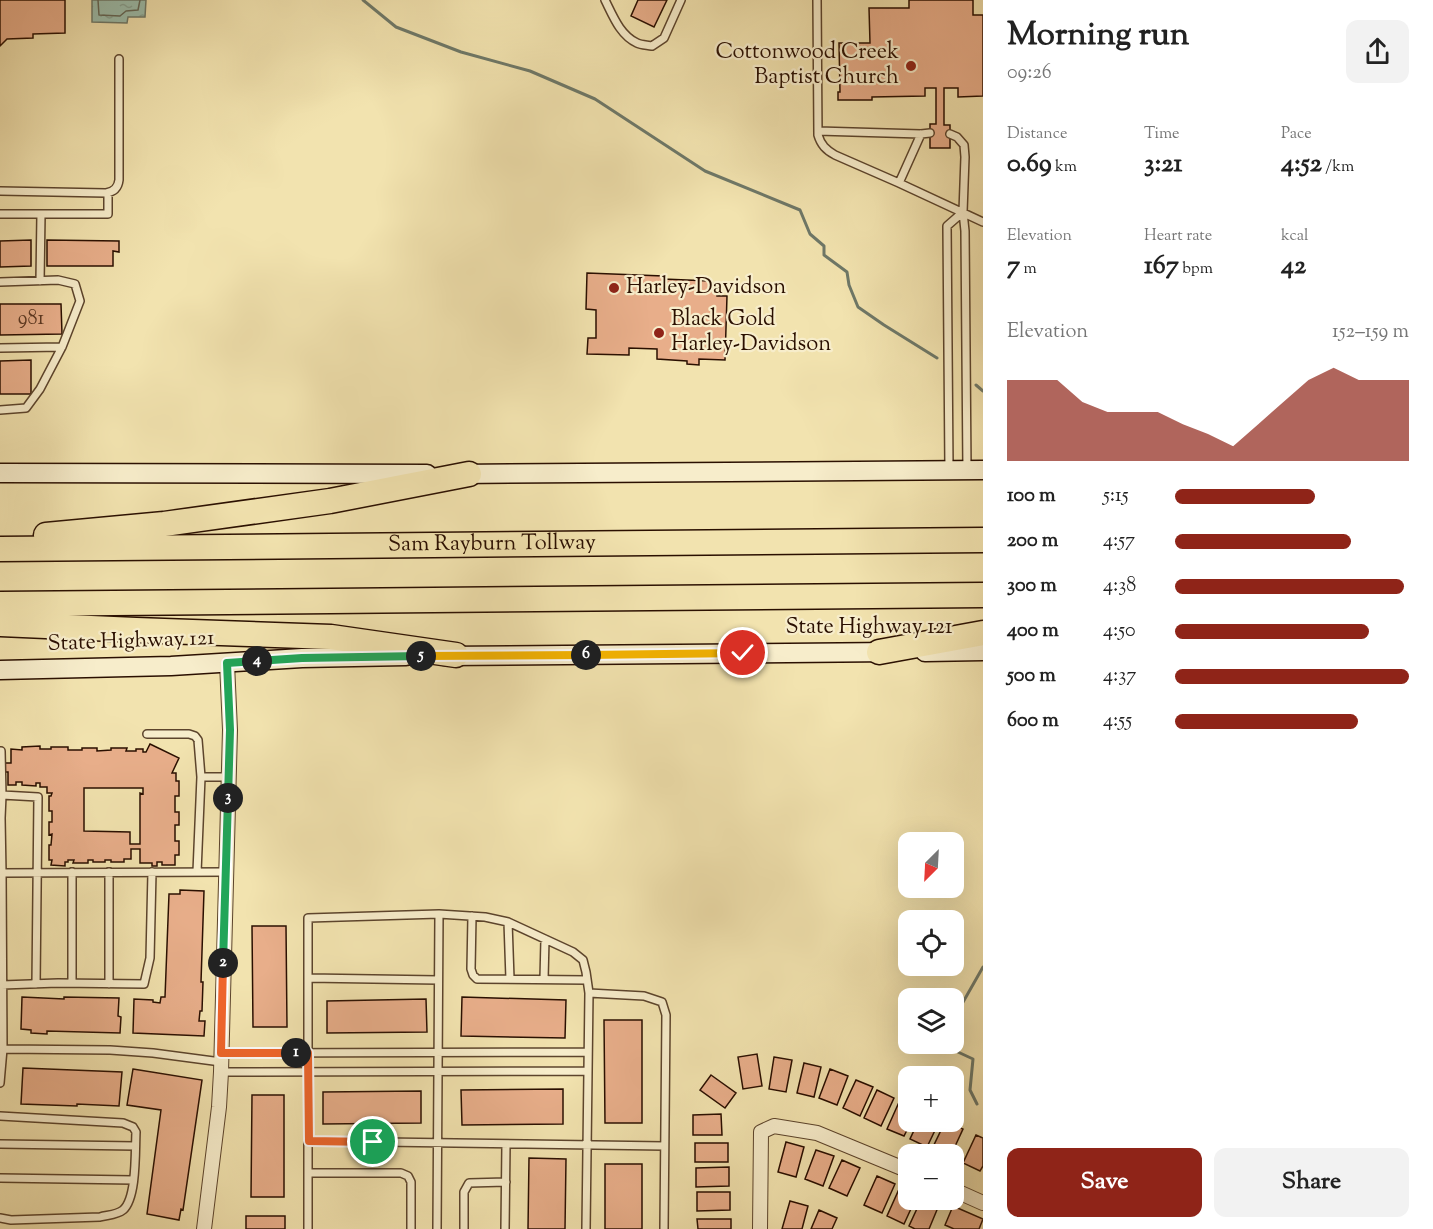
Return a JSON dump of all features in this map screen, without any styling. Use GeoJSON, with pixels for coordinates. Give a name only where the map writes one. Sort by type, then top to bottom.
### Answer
{"type":"FeatureCollection","features":[{"type":"Feature","properties":{"kind":"highway"},"geometry":{"type":"LineString","coordinates":[[4,549],[45,535],[164,524],[298,506],[469,474]]}},
{"type":"Feature","properties":{"kind":"highway","name":"Sam Rayburn Tollway"},"geometry":{"type":"LineString","coordinates":[[4,549],[983,540]]}},
{"type":"Feature","properties":{"kind":"highway"},"geometry":{"type":"LineString","coordinates":[[0,604],[983,595]]}},
{"type":"Feature","properties":{"kind":"highway"},"geometry":{"type":"LineString","coordinates":[[0,624],[331,637],[456,656]]}},
{"type":"Feature","properties":{"kind":"highway"},"geometry":{"type":"LineString","coordinates":[[879,652],[983,633]]}},
{"type":"Feature","properties":{"kind":"main road"},"geometry":{"type":"LineString","coordinates":[[0,473],[317,475],[966,470]]}},
{"type":"Feature","properties":{"kind":"main road","name":"State Highway 121"},"geometry":{"type":"LineString","coordinates":[[0,670],[227,663],[302,658],[983,651]]}},
{"type":"Feature","properties":{"kind":"street"},"geometry":{"type":"LineString","coordinates":[[204,1229],[219,1107],[221,1062],[230,730],[227,663]]}},
{"type":"Feature","properties":{"kind":"street"},"geometry":{"type":"LineString","coordinates":[[760,1229],[761,1132],[774,1126],[817,1133],[898,1166]]}},
{"type":"Feature","properties":{"kind":"street"},"geometry":{"type":"LineString","coordinates":[[964,1194],[983,1203]]}},
{"type":"Feature","properties":{"kind":"lane"},"geometry":{"type":"LineString","coordinates":[[605,0],[618,26],[628,36],[638,44],[652,46],[664,38],[681,0]]}},
{"type":"Feature","properties":{"kind":"lane"},"geometry":{"type":"LineString","coordinates":[[817,0],[820,142],[826,150],[983,222]]}},
{"type":"Feature","properties":{"kind":"lane"},"geometry":{"type":"LineString","coordinates":[[0,191],[108,193],[117,188],[119,180],[119,59]]}},
{"type":"Feature","properties":{"kind":"lane"},"geometry":{"type":"LineString","coordinates":[[818,131],[930,133]]}},
{"type":"Feature","properties":{"kind":"lane"},"geometry":{"type":"LineString","coordinates":[[899,183],[921,134]]}},
{"type":"Feature","properties":{"kind":"lane"},"geometry":{"type":"LineString","coordinates":[[950,134],[957,137],[964,145],[965,157],[963,212],[966,470]]}},
{"type":"Feature","properties":{"kind":"lane"},"geometry":{"type":"LineString","coordinates":[[0,214],[108,214],[108,193]]}},
{"type":"Feature","properties":{"kind":"lane"},"geometry":{"type":"LineString","coordinates":[[963,212],[947,226],[966,470]]}},
{"type":"Feature","properties":{"kind":"lane"},"geometry":{"type":"LineString","coordinates":[[40,281],[41,214]]}},
{"type":"Feature","properties":{"kind":"lane"},"geometry":{"type":"LineString","coordinates":[[0,282],[58,280],[75,284],[80,301],[62,347],[40,389],[26,408],[0,410]]}},
{"type":"Feature","properties":{"kind":"lane"},"geometry":{"type":"LineString","coordinates":[[0,348],[62,347]]}},
{"type":"Feature","properties":{"kind":"lane"},"geometry":{"type":"LineString","coordinates":[[147,734],[189,734],[198,740],[201,777],[197,872]]}},
{"type":"Feature","properties":{"kind":"lane"},"geometry":{"type":"LineString","coordinates":[[0,1083],[3,1049],[1,751]]}},
{"type":"Feature","properties":{"kind":"lane"},"geometry":{"type":"LineString","coordinates":[[201,777],[228,777]]}},
{"type":"Feature","properties":{"kind":"lane"},"geometry":{"type":"LineString","coordinates":[[2,795],[38,796],[36,984]]}},
{"type":"Feature","properties":{"kind":"lane"},"geometry":{"type":"LineString","coordinates":[[72,872],[72,983]]}},
{"type":"Feature","properties":{"kind":"lane"},"geometry":{"type":"LineString","coordinates":[[109,872],[109,984]]}},
{"type":"Feature","properties":{"kind":"lane"},"geometry":{"type":"LineString","coordinates":[[2,985],[144,984],[150,958],[152,872]]}},
{"type":"Feature","properties":{"kind":"lane"},"geometry":{"type":"LineString","coordinates":[[2,873],[226,872]]}},
{"type":"Feature","properties":{"kind":"lane"},"geometry":{"type":"LineString","coordinates":[[437,1229],[439,915]]}},
{"type":"Feature","properties":{"kind":"lane"},"geometry":{"type":"LineString","coordinates":[[308,1229],[308,918],[439,915],[485,917],[508,922],[573,952],[583,960],[589,993],[586,1229]]}},
{"type":"Feature","properties":{"kind":"lane"},"geometry":{"type":"LineString","coordinates":[[472,916],[471,969],[477,979],[587,980]]}},
{"type":"Feature","properties":{"kind":"lane"},"geometry":{"type":"LineString","coordinates":[[508,922],[510,979]]}},
{"type":"Feature","properties":{"kind":"lane"},"geometry":{"type":"LineString","coordinates":[[544,980],[545,939]]}},
{"type":"Feature","properties":{"kind":"lane"},"geometry":{"type":"LineString","coordinates":[[308,978],[438,980]]}},
{"type":"Feature","properties":{"kind":"lane"},"geometry":{"type":"LineString","coordinates":[[589,993],[644,996],[662,1002],[666,1015],[664,1229]]}},
{"type":"Feature","properties":{"kind":"lane"},"geometry":{"type":"LineString","coordinates":[[3,1049],[110,1050],[153,1053],[309,1072],[588,1071]]}},
{"type":"Feature","properties":{"kind":"lane"},"geometry":{"type":"LineString","coordinates":[[221,1062],[308,1053],[587,1052]]}},
{"type":"Feature","properties":{"kind":"lane"},"geometry":{"type":"LineString","coordinates":[[0,1116],[123,1123],[133,1127],[136,1132],[133,1188],[123,1210],[100,1217],[11,1220],[0,1218]]}},
{"type":"Feature","properties":{"kind":"lane"},"geometry":{"type":"LineString","coordinates":[[309,1141],[664,1146]]}},
{"type":"Feature","properties":{"kind":"lane"},"geometry":{"type":"LineString","coordinates":[[0,1144],[135,1146]]}},
{"type":"Feature","properties":{"kind":"lane"},"geometry":{"type":"LineString","coordinates":[[505,1229],[506,1144]]}},
{"type":"Feature","properties":{"kind":"lane"},"geometry":{"type":"LineString","coordinates":[[309,1173],[401,1173],[408,1176],[411,1182],[411,1229]]}},
{"type":"Feature","properties":{"kind":"lane"},"geometry":{"type":"LineString","coordinates":[[0,1178],[133,1180]]}},
{"type":"Feature","properties":{"kind":"lane"},"geometry":{"type":"LineString","coordinates":[[464,1229],[464,1192],[469,1183],[506,1182]]}},
{"type":"Feature","properties":{"kind":"water"},"geometry":{"type":"Polygon","coordinates":[[[92,0],[146,0],[145,17],[128,17],[127,23],[92,22],[92,0]]]}},
{"type":"Feature","properties":{"kind":"building"},"geometry":{"type":"Polygon","coordinates":[[[0,0],[65,0],[65,33],[33,34],[33,38],[7,39],[0,46],[0,0]]]}},
{"type":"Feature","properties":{"kind":"building"},"geometry":{"type":"Polygon","coordinates":[[[638,0],[667,0],[654,27],[631,16],[638,0]]]}},
{"type":"Feature","properties":{"kind":"building","name":"Cottonwood Creek Baptist Church"},"geometry":{"type":"Polygon","coordinates":[[[909,0],[973,0],[973,15],[983,15],[983,96],[958,97],[958,88],[944,88],[944,125],[950,125],[950,148],[930,148],[930,124],[936,124],[936,88],[925,88],[925,96],[838,100],[838,92],[840,92],[839,43],[870,43],[869,8],[909,8],[909,0]]]}},
{"type":"Feature","properties":{"kind":"building"},"geometry":{"type":"Polygon","coordinates":[[[31,240],[31,266],[0,267],[0,241],[31,240]]]}},
{"type":"Feature","properties":{"kind":"building"},"geometry":{"type":"Polygon","coordinates":[[[47,240],[119,241],[119,252],[113,251],[113,266],[47,266],[47,240]]]}},
{"type":"Feature","properties":{"kind":"building"},"geometry":{"type":"Polygon","coordinates":[[[587,273],[663,276],[663,279],[717,283],[717,296],[727,296],[725,360],[699,359],[699,365],[687,364],[687,361],[657,359],[657,349],[629,348],[629,355],[587,354],[588,338],[596,338],[596,310],[586,309],[587,273]]]}},
{"type":"Feature","properties":{"kind":"building"},"geometry":{"type":"Polygon","coordinates":[[[0,304],[61,304],[62,334],[0,335],[0,304]]]}},
{"type":"Feature","properties":{"kind":"building"},"geometry":{"type":"Polygon","coordinates":[[[31,360],[31,394],[0,394],[0,361],[31,360]]]}},
{"type":"Feature","properties":{"kind":"building"},"geometry":{"type":"Polygon","coordinates":[[[150,744],[179,758],[172,773],[176,773],[176,781],[179,781],[179,796],[175,796],[175,812],[179,812],[179,825],[175,825],[175,841],[179,841],[179,855],[175,855],[175,865],[162,865],[162,862],[157,862],[157,866],[152,866],[152,863],[140,863],[140,849],[131,849],[131,859],[124,859],[124,862],[88,860],[88,863],[73,863],[74,860],[68,860],[65,866],[51,865],[49,845],[51,845],[52,834],[49,835],[49,822],[52,822],[52,811],[49,811],[49,796],[52,793],[47,793],[47,787],[40,787],[40,783],[36,783],[36,786],[22,785],[22,782],[8,785],[5,763],[11,763],[11,749],[22,750],[22,747],[40,746],[40,749],[51,749],[51,747],[68,747],[68,750],[97,748],[97,751],[127,748],[126,751],[143,749],[143,752],[146,752],[150,744]],[[84,788],[84,831],[130,832],[130,844],[140,844],[140,793],[143,794],[143,788],[84,788]]]}},
{"type":"Feature","properties":{"kind":"building"},"geometry":{"type":"Polygon","coordinates":[[[180,890],[204,891],[202,1011],[200,1011],[199,1021],[205,1021],[204,1036],[133,1033],[134,999],[153,1000],[153,1002],[160,1003],[161,997],[165,997],[169,894],[180,894],[180,890]]]}},
{"type":"Feature","properties":{"kind":"building"},"geometry":{"type":"Polygon","coordinates":[[[252,926],[286,926],[287,1027],[253,1027],[252,926]]]}},
{"type":"Feature","properties":{"kind":"building"},"geometry":{"type":"Polygon","coordinates":[[[22,997],[119,998],[120,1033],[47,1031],[47,1034],[31,1033],[31,1030],[21,1029],[22,997]]]}},
{"type":"Feature","properties":{"kind":"building"},"geometry":{"type":"Polygon","coordinates":[[[462,997],[566,1000],[565,1038],[461,1036],[462,997]]]}},
{"type":"Feature","properties":{"kind":"building"},"geometry":{"type":"Polygon","coordinates":[[[426,999],[427,1032],[327,1033],[327,1001],[426,999]]]}},
{"type":"Feature","properties":{"kind":"building"},"geometry":{"type":"Polygon","coordinates":[[[604,1020],[642,1020],[642,1123],[605,1123],[604,1020]]]}},
{"type":"Feature","properties":{"kind":"building"},"geometry":{"type":"Polygon","coordinates":[[[757,1054],[762,1086],[743,1089],[738,1057],[757,1054]]]}},
{"type":"Feature","properties":{"kind":"building"},"geometry":{"type":"Polygon","coordinates":[[[774,1057],[792,1060],[786,1092],[769,1089],[774,1057]]]}},
{"type":"Feature","properties":{"kind":"building"},"geometry":{"type":"Polygon","coordinates":[[[804,1063],[821,1067],[814,1097],[797,1093],[804,1063]]]}},
{"type":"Feature","properties":{"kind":"building"},"geometry":{"type":"Polygon","coordinates":[[[23,1068],[122,1072],[119,1106],[21,1104],[23,1068]]]}},
{"type":"Feature","properties":{"kind":"building"},"geometry":{"type":"Polygon","coordinates":[[[133,1069],[202,1080],[183,1210],[181,1209],[179,1220],[147,1214],[161,1110],[127,1105],[133,1069]]]}},
{"type":"Feature","properties":{"kind":"building"},"geometry":{"type":"Polygon","coordinates":[[[830,1069],[848,1076],[837,1105],[819,1098],[830,1069]]]}},
{"type":"Feature","properties":{"kind":"building"},"geometry":{"type":"Polygon","coordinates":[[[711,1075],[736,1093],[725,1108],[700,1090],[711,1075]]]}},
{"type":"Feature","properties":{"kind":"building"},"geometry":{"type":"Polygon","coordinates":[[[856,1080],[873,1087],[860,1116],[843,1108],[856,1080]]]}},
{"type":"Feature","properties":{"kind":"building"},"geometry":{"type":"Polygon","coordinates":[[[563,1089],[563,1124],[462,1125],[461,1090],[563,1089]]]}},
{"type":"Feature","properties":{"kind":"building"},"geometry":{"type":"Polygon","coordinates":[[[877,1090],[894,1098],[881,1126],[864,1118],[877,1090]]]}},
{"type":"Feature","properties":{"kind":"building"},"geometry":{"type":"Polygon","coordinates":[[[421,1091],[421,1123],[323,1124],[323,1092],[421,1091]]]}},
{"type":"Feature","properties":{"kind":"building"},"geometry":{"type":"Polygon","coordinates":[[[252,1095],[284,1095],[284,1197],[251,1197],[252,1095]]]}},
{"type":"Feature","properties":{"kind":"building"},"geometry":{"type":"Polygon","coordinates":[[[898,1104],[898,1132],[906,1132],[904,1136],[887,1129],[898,1104]]]}},
{"type":"Feature","properties":{"kind":"building"},"geometry":{"type":"Polygon","coordinates":[[[721,1114],[722,1135],[693,1135],[693,1115],[721,1114]]]}},
{"type":"Feature","properties":{"kind":"building"},"geometry":{"type":"Polygon","coordinates":[[[913,1132],[934,1132],[928,1144],[921,1144],[910,1139],[913,1132]]]}},
{"type":"Feature","properties":{"kind":"building"},"geometry":{"type":"Polygon","coordinates":[[[940,1132],[962,1132],[956,1144],[934,1144],[940,1132]]]}},
{"type":"Feature","properties":{"kind":"building"},"geometry":{"type":"Polygon","coordinates":[[[976,1135],[983,1138],[983,1166],[980,1171],[964,1163],[976,1135]]]}},
{"type":"Feature","properties":{"kind":"building"},"geometry":{"type":"Polygon","coordinates":[[[786,1142],[804,1147],[796,1177],[778,1172],[786,1142]]]}},
{"type":"Feature","properties":{"kind":"building"},"geometry":{"type":"Polygon","coordinates":[[[695,1143],[728,1143],[728,1162],[695,1162],[695,1143]]]}},
{"type":"Feature","properties":{"kind":"building"},"geometry":{"type":"Polygon","coordinates":[[[816,1150],[834,1156],[823,1186],[805,1179],[816,1150]]]}},
{"type":"Feature","properties":{"kind":"building"},"geometry":{"type":"Polygon","coordinates":[[[529,1158],[566,1159],[565,1229],[528,1229],[529,1158]]]}},
{"type":"Feature","properties":{"kind":"building"},"geometry":{"type":"Polygon","coordinates":[[[842,1160],[860,1168],[847,1196],[829,1188],[842,1160]]]}},
{"type":"Feature","properties":{"kind":"building"},"geometry":{"type":"Polygon","coordinates":[[[605,1164],[642,1164],[642,1229],[605,1229],[605,1164]]]}},
{"type":"Feature","properties":{"kind":"building"},"geometry":{"type":"Polygon","coordinates":[[[729,1167],[729,1186],[696,1187],[696,1168],[729,1167]]]}},
{"type":"Feature","properties":{"kind":"building"},"geometry":{"type":"Polygon","coordinates":[[[877,1176],[895,1184],[882,1213],[864,1205],[877,1176]]]}},
{"type":"Feature","properties":{"kind":"building"},"geometry":{"type":"Polygon","coordinates":[[[898,1191],[898,1210],[910,1210],[904,1224],[887,1216],[898,1191]]]}},
{"type":"Feature","properties":{"kind":"building"},"geometry":{"type":"Polygon","coordinates":[[[697,1192],[730,1192],[730,1210],[697,1211],[697,1192]]]}},
{"type":"Feature","properties":{"kind":"building"},"geometry":{"type":"Polygon","coordinates":[[[790,1201],[808,1206],[802,1229],[782,1229],[790,1201]]]}},
{"type":"Feature","properties":{"kind":"building"},"geometry":{"type":"Polygon","coordinates":[[[819,1210],[837,1218],[832,1229],[811,1229],[819,1210]]]}},
{"type":"Feature","properties":{"kind":"building"},"geometry":{"type":"Polygon","coordinates":[[[916,1210],[937,1210],[929,1229],[915,1229],[909,1226],[916,1210]]]}},
{"type":"Feature","properties":{"kind":"building"},"geometry":{"type":"Polygon","coordinates":[[[951,1210],[962,1210],[983,1219],[979,1229],[954,1229],[945,1225],[951,1210]]]}},
{"type":"Feature","properties":{"kind":"building"},"geometry":{"type":"Polygon","coordinates":[[[246,1216],[285,1216],[285,1229],[246,1229],[246,1216]]]}},
{"type":"Feature","properties":{"kind":"building"},"geometry":{"type":"Polygon","coordinates":[[[697,1219],[731,1219],[731,1229],[698,1229],[697,1219]]]}},
{"type":"Feature","properties":{"kind":"waterway"},"geometry":{"type":"LineString","coordinates":[[363,0],[396,27],[461,52],[530,71],[595,99],[705,171],[800,210],[810,234],[824,246],[824,255],[847,272],[849,285],[858,307],[937,358]]}},
{"type":"Feature","properties":{"kind":"waterway"},"geometry":{"type":"LineString","coordinates":[[976,385],[983,391]]}},
{"type":"Feature","properties":{"kind":"waterway"},"geometry":{"type":"LineString","coordinates":[[964,1000],[983,967]]}},
{"type":"Feature","properties":{"kind":"waterway"},"geometry":{"type":"LineString","coordinates":[[962,1054],[973,1059],[970,1090],[977,1104]]}},
{"type":"Feature","properties":{"kind":"place","name":"Cottonwood Creek Baptist Church"},"geometry":{"type":"Point","coordinates":[911,66]}},
{"type":"Feature","properties":{"kind":"place","name":"Harley-Davidson"},"geometry":{"type":"Point","coordinates":[614,288]}},
{"type":"Feature","properties":{"kind":"place","name":"Black Gold Harley-Davidson"},"geometry":{"type":"Point","coordinates":[659,333]}},
{"type":"Feature","properties":{"kind":"route"},"geometry":{"type":"LineString","coordinates":[[373,1142],[309,1141],[308,1053],[221,1053],[230,730],[227,663],[302,658],[743,653]]}}]}
